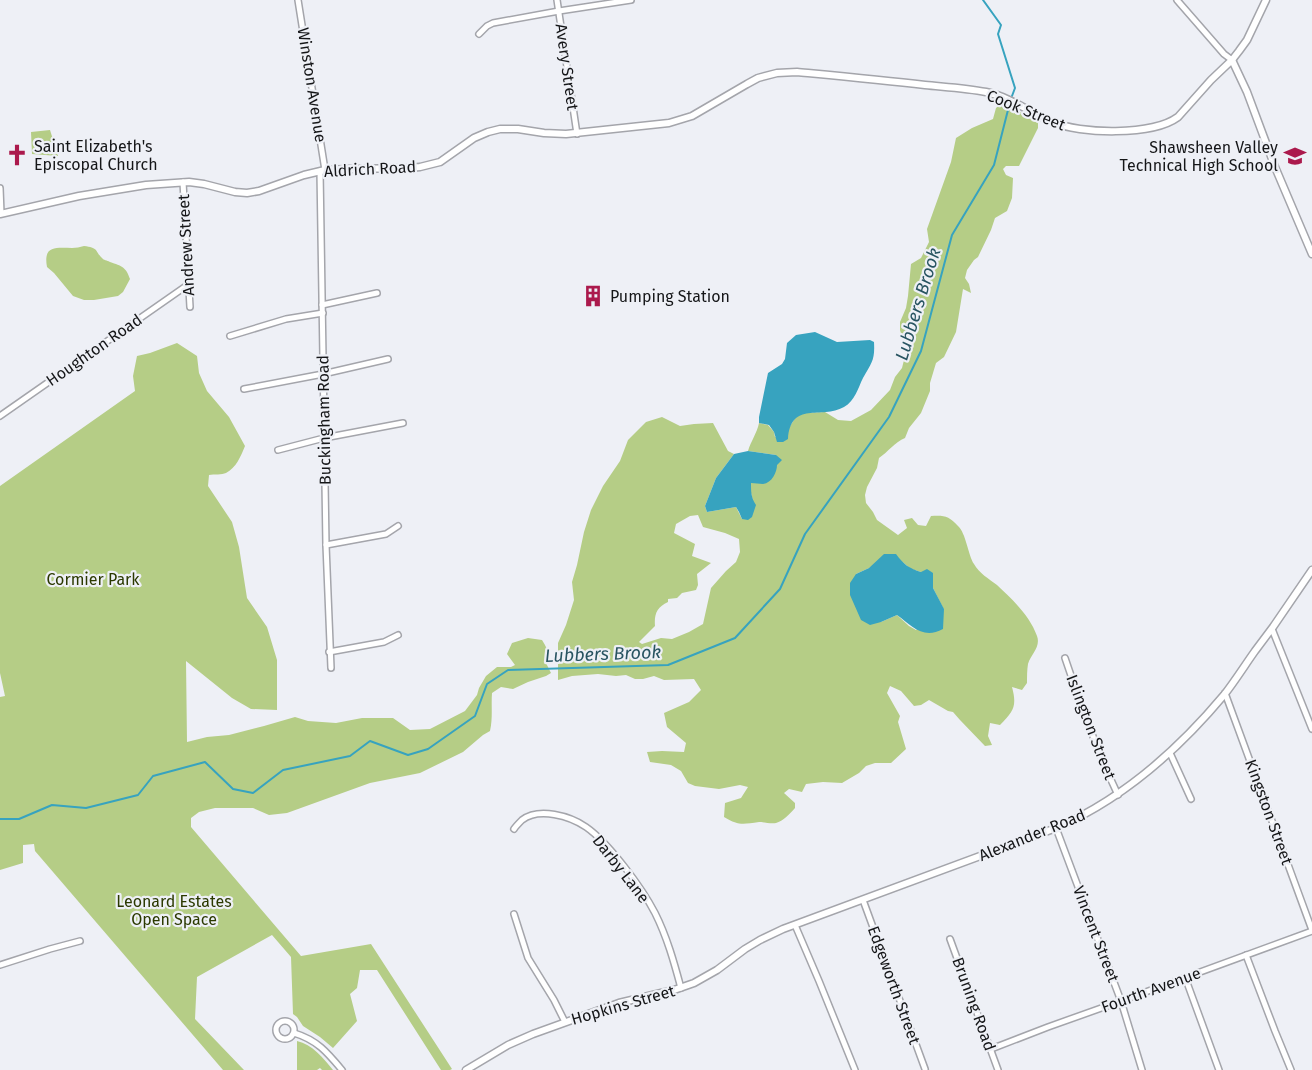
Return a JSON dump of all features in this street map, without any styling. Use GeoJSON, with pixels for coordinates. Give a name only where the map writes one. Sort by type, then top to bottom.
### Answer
{"type":"FeatureCollection","features":[{"type":"Feature","properties":{"kind":"street","name":"Winston Avenue"},"geometry":{"type":"LineString","coordinates":[[298,0],[322,171]]}},
{"type":"Feature","properties":{"kind":"street","name":"Avery Street"},"geometry":{"type":"LineString","coordinates":[[557,0],[577,134]]}},
{"type":"Feature","properties":{"kind":"street"},"geometry":{"type":"LineString","coordinates":[[479,34],[491,23],[631,0]]}},
{"type":"Feature","properties":{"kind":"street"},"geometry":{"type":"LineString","coordinates":[[1177,0],[1224,54],[1232,60],[1247,92],[1275,166],[1312,254]]}},
{"type":"Feature","properties":{"kind":"street","name":"Cook Street"},"geometry":{"type":"LineString","coordinates":[[785,72],[882,80],[988,92],[1011,100],[1061,125],[1080,129],[1107,131],[1143,128],[1160,125],[1178,117],[1232,60],[1247,40],[1266,0]]}},
{"type":"Feature","properties":{"kind":"street","name":"Aldrich Road"},"geometry":{"type":"LineString","coordinates":[[1,214],[108,191],[146,185],[183,182],[204,184],[233,192],[247,193],[257,192],[292,178],[322,171],[350,168],[408,168],[427,166],[445,158],[481,134],[500,129],[577,134],[662,124],[692,116],[752,81],[785,72]]}},
{"type":"Feature","properties":{"kind":"street","name":"Buckingham Road"},"geometry":{"type":"LineString","coordinates":[[322,171],[324,438],[329,652],[331,668]]}},
{"type":"Feature","properties":{"kind":"street","name":"Andrew Street"},"geometry":{"type":"LineString","coordinates":[[183,182],[190,307]]}},
{"type":"Feature","properties":{"kind":"street"},"geometry":{"type":"LineString","coordinates":[[0,188],[1,214]]}},
{"type":"Feature","properties":{"kind":"street","name":"Houghton Road"},"geometry":{"type":"LineString","coordinates":[[0,416],[189,284]]}},
{"type":"Feature","properties":{"kind":"street"},"geometry":{"type":"LineString","coordinates":[[322,305],[377,293]]}},
{"type":"Feature","properties":{"kind":"street"},"geometry":{"type":"LineString","coordinates":[[230,336],[286,319],[323,313]]}},
{"type":"Feature","properties":{"kind":"street"},"geometry":{"type":"LineString","coordinates":[[244,389],[388,359]]}},
{"type":"Feature","properties":{"kind":"street"},"geometry":{"type":"LineString","coordinates":[[278,450],[324,438],[403,423]]}},
{"type":"Feature","properties":{"kind":"street"},"geometry":{"type":"LineString","coordinates":[[326,545],[386,534],[398,526]]}},
{"type":"Feature","properties":{"kind":"street","name":"Alexander Road"},"geometry":{"type":"LineString","coordinates":[[775,933],[1070,823],[1118,795],[1170,753],[1198,725],[1225,693],[1312,570]]}},
{"type":"Feature","properties":{"kind":"street"},"geometry":{"type":"LineString","coordinates":[[1272,629],[1312,729]]}},
{"type":"Feature","properties":{"kind":"street"},"geometry":{"type":"LineString","coordinates":[[329,652],[383,643],[398,635]]}},
{"type":"Feature","properties":{"kind":"street","name":"Islington Street"},"geometry":{"type":"LineString","coordinates":[[1065,658],[1082,708],[1106,770],[1118,795]]}},
{"type":"Feature","properties":{"kind":"street","name":"Kingston Street"},"geometry":{"type":"LineString","coordinates":[[1225,693],[1312,931]]}},
{"type":"Feature","properties":{"kind":"street"},"geometry":{"type":"LineString","coordinates":[[1170,753],[1190,799]]}},
{"type":"Feature","properties":{"kind":"street","name":"Darby Lane"},"geometry":{"type":"LineString","coordinates":[[514,829],[522,820],[530,816],[557,814],[585,826],[598,836],[631,876],[654,911],[666,937],[681,988]]}},
{"type":"Feature","properties":{"kind":"street","name":"Vincent Street"},"geometry":{"type":"LineString","coordinates":[[1056,828],[1121,1001],[1142,1070]]}},
{"type":"Feature","properties":{"kind":"street","name":"Edgeworth Street"},"geometry":{"type":"LineString","coordinates":[[863,900],[925,1069]]}},
{"type":"Feature","properties":{"kind":"street"},"geometry":{"type":"LineString","coordinates":[[514,914],[528,958],[566,1022]]}},
{"type":"Feature","properties":{"kind":"street"},"geometry":{"type":"LineString","coordinates":[[795,925],[820,981],[855,1070]]}},
{"type":"Feature","properties":{"kind":"street","name":"Fourth Avenue"},"geometry":{"type":"LineString","coordinates":[[991,1049],[1312,931]]}},
{"type":"Feature","properties":{"kind":"street","name":"Hopkins Street"},"geometry":{"type":"LineString","coordinates":[[466,1070],[508,1045],[566,1022],[619,1003],[681,988],[710,974],[745,949],[775,933]]}},
{"type":"Feature","properties":{"kind":"street","name":"Bruning Road"},"geometry":{"type":"LineString","coordinates":[[950,939],[998,1070]]}},
{"type":"Feature","properties":{"kind":"street"},"geometry":{"type":"LineString","coordinates":[[0,965],[80,941]]}},
{"type":"Feature","properties":{"kind":"street"},"geometry":{"type":"LineString","coordinates":[[1246,955],[1291,1070]]}},
{"type":"Feature","properties":{"kind":"street"},"geometry":{"type":"LineString","coordinates":[[1185,977],[1218,1070]]}},
{"type":"Feature","properties":{"kind":"street"},"geometry":{"type":"LineString","coordinates":[[294,1033],[318,1044],[342,1070]]}},
{"type":"Feature","properties":{"kind":"green space"},"geometry":{"type":"Polygon","coordinates":[[[1002,103],[1015,109],[1038,121],[1038,128],[1019,166],[1006,166],[1003,169],[1006,175],[1013,178],[1012,198],[1007,211],[995,218],[978,257],[967,270],[965,278],[971,293],[963,289],[956,332],[944,357],[936,363],[930,383],[930,391],[921,413],[909,428],[905,438],[879,458],[877,468],[865,495],[866,503],[877,520],[898,535],[907,528],[904,520],[912,518],[918,525],[926,526],[931,516],[949,518],[961,529],[976,567],[1014,602],[1025,615],[1037,636],[1038,644],[1028,664],[1027,683],[1022,690],[1012,687],[1013,708],[1000,725],[990,723],[988,736],[992,745],[985,746],[953,712],[929,700],[921,705],[914,706],[901,691],[890,686],[887,693],[900,716],[898,722],[906,749],[891,763],[875,763],[866,766],[859,773],[842,783],[823,782],[806,784],[802,792],[789,789],[784,793],[795,803],[795,808],[779,822],[745,824],[734,822],[724,817],[725,803],[741,798],[748,787],[740,785],[719,789],[695,786],[688,783],[681,771],[671,765],[650,762],[647,752],[684,752],[686,743],[667,727],[664,713],[689,702],[701,690],[694,679],[664,680],[654,676],[635,679],[626,675],[598,674],[572,676],[558,680],[558,643],[574,600],[572,582],[591,510],[603,486],[620,461],[628,440],[646,422],[662,417],[680,426],[713,423],[728,451],[734,454],[716,478],[705,506],[707,512],[736,507],[742,519],[753,501],[751,483],[757,483],[776,455],[748,451],[759,423],[768,425],[774,432],[775,437],[788,439],[788,429],[796,417],[803,413],[825,412],[838,420],[851,421],[871,410],[890,390],[895,377],[902,368],[906,352],[900,330],[900,322],[906,308],[911,264],[921,258],[929,242],[927,229],[951,162],[956,138],[972,128],[993,119],[996,108],[1002,103]],[[698,515],[690,516],[676,524],[674,533],[695,544],[692,556],[711,563],[697,574],[698,585],[696,590],[682,593],[677,598],[668,599],[668,602],[661,606],[656,614],[655,626],[639,642],[642,644],[661,638],[672,639],[703,624],[711,588],[736,562],[740,552],[739,539],[703,527],[698,515]],[[900,560],[869,568],[856,574],[881,622],[897,615],[916,630],[944,610],[933,588],[921,572],[911,569],[900,560]]]}},
{"type":"Feature","properties":{"kind":"green space"},"geometry":{"type":"Polygon","coordinates":[[[50,130],[58,156],[32,154],[31,132],[50,130]]]}},
{"type":"Feature","properties":{"kind":"green space"},"geometry":{"type":"Polygon","coordinates":[[[84,246],[95,249],[103,259],[125,269],[130,279],[123,292],[118,296],[84,300],[73,296],[47,267],[47,255],[52,249],[84,246]]]}},
{"type":"Feature","properties":{"kind":"green space"},"geometry":{"type":"Polygon","coordinates":[[[177,343],[197,356],[199,373],[207,391],[229,417],[245,446],[238,461],[230,471],[224,474],[209,475],[208,486],[232,522],[239,547],[247,598],[267,627],[277,660],[277,710],[251,709],[232,698],[186,661],[187,742],[207,737],[229,735],[295,717],[308,721],[336,723],[362,718],[393,718],[410,730],[430,729],[465,711],[477,695],[486,676],[497,667],[511,667],[515,665],[507,654],[512,643],[528,638],[542,640],[547,649],[548,657],[546,663],[551,673],[513,689],[501,687],[492,693],[490,731],[463,752],[420,773],[370,783],[287,813],[269,815],[253,808],[215,808],[199,812],[191,818],[191,827],[301,956],[371,944],[452,1069],[450,1070],[441,1070],[377,970],[360,970],[357,988],[350,994],[357,1021],[333,1048],[303,1026],[293,1014],[291,957],[272,935],[197,977],[195,1019],[244,1070],[223,1070],[35,851],[34,844],[23,845],[23,863],[0,870],[0,697],[5,696],[0,673],[0,486],[135,391],[133,376],[137,356],[177,343]]]}},
{"type":"Feature","properties":{"kind":"green space"},"geometry":{"type":"Polygon","coordinates":[[[297,1041],[313,1049],[333,1070],[322,1070],[320,1068],[317,1070],[297,1070],[297,1041]]]}},
{"type":"Feature","properties":{"kind":"water"},"geometry":{"type":"Polygon","coordinates":[[[815,332],[837,342],[870,340],[874,342],[872,361],[856,394],[848,404],[835,411],[801,415],[795,419],[790,427],[788,439],[783,442],[777,442],[774,432],[769,425],[759,423],[768,373],[782,364],[785,359],[787,343],[796,335],[815,332]]]}},
{"type":"Feature","properties":{"kind":"water"},"geometry":{"type":"Polygon","coordinates":[[[748,451],[776,455],[782,460],[777,465],[775,474],[769,482],[763,484],[751,483],[752,497],[756,505],[752,517],[748,520],[742,519],[736,507],[707,512],[705,506],[716,478],[734,454],[748,451]]]}},
{"type":"Feature","properties":{"kind":"water"},"geometry":{"type":"Polygon","coordinates":[[[884,554],[896,554],[910,568],[921,572],[927,569],[933,573],[933,588],[944,609],[943,629],[936,632],[924,632],[913,627],[897,615],[870,625],[861,620],[850,595],[850,583],[856,574],[869,568],[884,554]]]}},
{"type":"Feature","properties":{"kind":"waterway","name":"Lubbers Brook"},"geometry":{"type":"LineString","coordinates":[[983,0],[1001,25],[998,34],[1015,88],[1012,96]]}},
{"type":"Feature","properties":{"kind":"waterway","name":"Lubbers Brook"},"geometry":{"type":"LineString","coordinates":[[0,819],[19,819],[52,805],[86,808],[138,795],[153,776],[205,762],[233,789],[253,793],[283,770],[350,756],[370,741],[408,755],[428,749],[475,716],[487,684],[508,670],[668,665],[735,638],[780,589],[805,534],[889,417],[921,351],[952,235],[994,165],[1009,106]]}},
{"type":"Feature","properties":{"kind":"place","name":"Saint Elizabeth's Episcopal Church"},"geometry":{"type":"Point","coordinates":[17,155]}},
{"type":"Feature","properties":{"kind":"place","name":"Shawsheen Valley Technical High School"},"geometry":{"type":"Point","coordinates":[1295,156]}},
{"type":"Feature","properties":{"kind":"place","name":"Pumping Station"},"geometry":{"type":"Point","coordinates":[593,296]}},
{"type":"Feature","properties":{"kind":"park label","name":"Cormier Park"},"geometry":{"type":"Point","coordinates":[93,579]}},
{"type":"Feature","properties":{"kind":"park label","name":"Leonard Estates Open Space"},"geometry":{"type":"Point","coordinates":[174,910]}}]}
